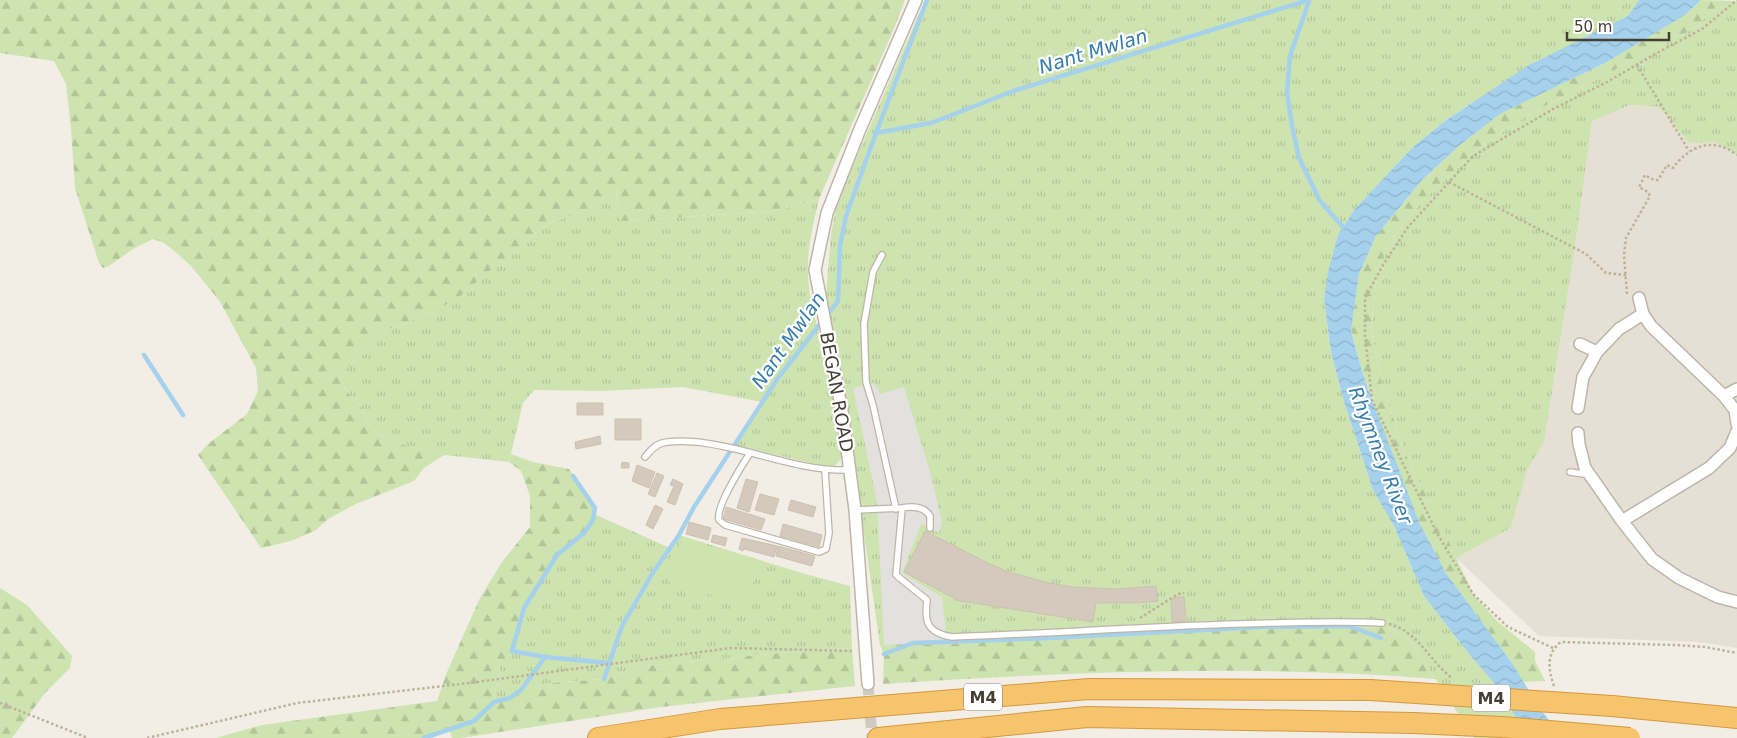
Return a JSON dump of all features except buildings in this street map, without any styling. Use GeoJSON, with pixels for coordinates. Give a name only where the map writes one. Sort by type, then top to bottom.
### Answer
{"type":"FeatureCollection","features":[{"type":"Feature","properties":{"kind":"highway","name":"M4"},"geometry":{"type":"LineString","coordinates":[[598,738],[720,719],[1089,689],[1370,690],[1612,706],[1733,717]]}},
{"type":"Feature","properties":{"kind":"highway","name":"M4"},"geometry":{"type":"LineString","coordinates":[[878,738],[1087,717],[1413,723],[1502,727],[1630,738]]}},
{"type":"Feature","properties":{"kind":"street","name":"BEGAN ROAD"},"geometry":{"type":"LineString","coordinates":[[868,684],[855,510],[850,470],[842,411],[815,270],[827,213],[860,129],[916,0]]}},
{"type":"Feature","properties":{"kind":"street"},"geometry":{"type":"LineString","coordinates":[[1639,298],[1643,314],[1651,326],[1724,396],[1735,410],[1737,424]]}},
{"type":"Feature","properties":{"kind":"street"},"geometry":{"type":"LineString","coordinates":[[1578,408],[1584,377],[1596,352],[1620,329],[1643,314]]}},
{"type":"Feature","properties":{"kind":"street"},"geometry":{"type":"LineString","coordinates":[[1580,344],[1596,352]]}},
{"type":"Feature","properties":{"kind":"street"},"geometry":{"type":"LineString","coordinates":[[1724,396],[1737,389]]}},
{"type":"Feature","properties":{"kind":"street"},"geometry":{"type":"LineString","coordinates":[[1622,521],[1709,468],[1730,448],[1737,431]]}},
{"type":"Feature","properties":{"kind":"street"},"geometry":{"type":"LineString","coordinates":[[1578,433],[1583,460],[1589,473],[1622,521],[1652,559],[1679,578],[1718,597],[1737,602]]}},
{"type":"Feature","properties":{"kind":"lane"},"geometry":{"type":"LineString","coordinates":[[882,255],[873,272],[864,324],[866,382],[899,508],[896,575],[927,600],[925,616],[931,628],[939,635],[952,637],[1069,633],[1134,627],[1326,621],[1382,623]]}},
{"type":"Feature","properties":{"kind":"lane"},"geometry":{"type":"LineString","coordinates":[[645,457],[651,449],[661,443],[688,442],[722,446],[825,470],[850,470]]}},
{"type":"Feature","properties":{"kind":"lane"},"geometry":{"type":"LineString","coordinates":[[750,453],[739,470],[719,511],[720,520],[726,525],[819,552],[826,549],[830,533],[825,470]]}},
{"type":"Feature","properties":{"kind":"lane"},"geometry":{"type":"LineString","coordinates":[[1570,472],[1589,473]]}},
{"type":"Feature","properties":{"kind":"lane"},"geometry":{"type":"LineString","coordinates":[[855,510],[915,507],[924,509],[930,516],[930,528]]}},
{"type":"Feature","properties":{"kind":"path"},"geometry":{"type":"LineString","coordinates":[[1737,0],[1702,29],[1607,82],[1553,108],[1474,156],[1408,227],[1383,265],[1365,298],[1365,335],[1372,400],[1436,533],[1472,594],[1508,627],[1553,648],[1561,642],[1575,642],[1676,645],[1705,647],[1737,653]]}},
{"type":"Feature","properties":{"kind":"path"},"geometry":{"type":"LineString","coordinates":[[1637,65],[1689,151]]}},
{"type":"Feature","properties":{"kind":"path"},"geometry":{"type":"LineString","coordinates":[[1639,298],[1634,295],[1628,296],[1624,255],[1626,238],[1650,196],[1648,192],[1639,187],[1645,175],[1658,180],[1667,165],[1673,168],[1689,151],[1705,146],[1721,146],[1737,155]]}},
{"type":"Feature","properties":{"kind":"path"},"geometry":{"type":"LineString","coordinates":[[1449,182],[1586,254],[1606,273],[1626,276]]}},
{"type":"Feature","properties":{"kind":"path"},"geometry":{"type":"LineString","coordinates":[[1134,627],[1134,622],[1178,594],[1184,593]]}},
{"type":"Feature","properties":{"kind":"path"},"geometry":{"type":"LineString","coordinates":[[1382,623],[1402,629],[1414,638],[1451,678],[1456,686]]}},
{"type":"Feature","properties":{"kind":"path"},"geometry":{"type":"LineString","coordinates":[[147,738],[297,703],[468,683],[730,648],[865,650]]}},
{"type":"Feature","properties":{"kind":"path"},"geometry":{"type":"LineString","coordinates":[[0,703],[88,738]]}},
{"type":"Feature","properties":{"kind":"shaded area"},"geometry":{"type":"Polygon","coordinates":[[[1630,105],[1659,107],[1689,143],[1715,142],[1737,155],[1737,648],[1698,642],[1539,636],[1456,558],[1511,528],[1527,470],[1544,442],[1574,253],[1592,121],[1630,105]]]}},
{"type":"Feature","properties":{"kind":"shaded area"},"geometry":{"type":"Polygon","coordinates":[[[874,383],[880,394],[904,387],[931,475],[942,522],[939,533],[921,524],[902,573],[942,597],[947,642],[884,645],[877,501],[853,388],[874,383]]]}},
{"type":"Feature","properties":{"kind":"green space"},"geometry":{"type":"Polygon","coordinates":[[[0,0],[905,0],[819,199],[774,211],[625,221],[619,219],[616,191],[583,211],[548,224],[509,254],[459,297],[433,312],[387,330],[357,355],[340,380],[351,397],[362,408],[369,425],[388,441],[444,455],[424,468],[414,481],[356,504],[328,519],[316,530],[291,541],[261,548],[198,455],[208,444],[247,414],[258,391],[256,368],[219,300],[190,265],[164,243],[153,239],[133,249],[109,266],[103,268],[99,263],[75,188],[66,84],[54,61],[0,53],[0,0]]]}},
{"type":"Feature","properties":{"kind":"green space"},"geometry":{"type":"Polygon","coordinates":[[[925,0],[1639,0],[1628,16],[1471,103],[1446,120],[1412,148],[1354,210],[1338,235],[1324,300],[1331,352],[1344,402],[1373,490],[1394,526],[1424,596],[1494,683],[1529,738],[1474,738],[1411,641],[1387,626],[1260,627],[880,645],[854,465],[826,294],[831,234],[837,202],[925,0]]]}},
{"type":"Feature","properties":{"kind":"green space"},"geometry":{"type":"Polygon","coordinates":[[[1701,0],[1737,1],[1713,11],[1694,28],[1526,116],[1477,150],[1421,202],[1394,237],[1378,266],[1371,329],[1382,384],[1405,453],[1473,594],[1497,621],[1535,652],[1535,661],[1545,681],[1522,682],[1512,663],[1446,573],[1420,524],[1362,371],[1351,330],[1359,274],[1376,236],[1422,180],[1460,145],[1500,114],[1607,62],[1685,15],[1701,0]]]}},
{"type":"Feature","properties":{"kind":"green space"},"geometry":{"type":"Polygon","coordinates":[[[1737,1],[1737,155],[1715,142],[1689,143],[1659,107],[1630,105],[1592,121],[1574,253],[1544,442],[1527,470],[1511,528],[1456,558],[1405,453],[1382,384],[1371,329],[1378,266],[1394,237],[1421,202],[1477,150],[1526,116],[1694,28],[1713,11],[1737,1]]]}},
{"type":"Feature","properties":{"kind":"green space"},"geometry":{"type":"Polygon","coordinates":[[[616,191],[619,218],[625,221],[774,211],[819,199],[809,249],[808,279],[812,304],[830,378],[842,458],[833,468],[734,445],[762,402],[683,387],[601,391],[534,390],[523,403],[509,462],[444,455],[388,441],[369,425],[362,408],[351,397],[340,380],[357,355],[387,330],[433,312],[548,224],[583,211],[616,191]]]}},
{"type":"Feature","properties":{"kind":"green space"},"geometry":{"type":"Polygon","coordinates":[[[511,454],[533,462],[569,469],[595,508],[593,520],[584,533],[557,555],[524,608],[512,651],[500,666],[494,702],[510,698],[521,690],[550,683],[604,679],[644,666],[852,648],[855,686],[661,707],[461,738],[452,738],[449,729],[424,738],[215,738],[262,725],[437,701],[447,672],[480,598],[502,562],[530,527],[530,496],[521,471],[509,462],[511,454]]]}},
{"type":"Feature","properties":{"kind":"green space"},"geometry":{"type":"Polygon","coordinates":[[[594,514],[670,548],[679,535],[850,586],[852,648],[644,666],[604,679],[550,683],[521,690],[510,698],[494,702],[500,665],[512,651],[524,608],[557,555],[584,533],[593,520],[594,514]]]}},
{"type":"Feature","properties":{"kind":"green space"},"geometry":{"type":"Polygon","coordinates":[[[682,539],[759,563],[746,606],[669,582],[682,539]]]}},
{"type":"Feature","properties":{"kind":"green space"},"geometry":{"type":"Polygon","coordinates":[[[0,588],[27,605],[72,656],[70,668],[45,693],[12,738],[0,738],[0,588]]]}},
{"type":"Feature","properties":{"kind":"green space"},"geometry":{"type":"Polygon","coordinates":[[[1387,626],[1411,641],[1436,679],[1298,672],[1160,671],[1021,676],[883,684],[884,654],[880,645],[1260,627],[1387,626]]]}},
{"type":"Feature","properties":{"kind":"water","name":"Rhymney River"},"geometry":{"type":"Polygon","coordinates":[[[1639,0],[1701,0],[1685,15],[1607,62],[1500,114],[1460,145],[1422,180],[1376,236],[1359,274],[1351,331],[1372,400],[1420,524],[1446,573],[1512,663],[1541,710],[1563,738],[1529,738],[1494,683],[1424,596],[1394,526],[1373,490],[1344,402],[1331,352],[1324,300],[1328,272],[1338,235],[1354,210],[1412,148],[1446,120],[1529,65],[1628,16],[1639,0]]]}},
{"type":"Feature","properties":{"kind":"waterway"},"geometry":{"type":"LineString","coordinates":[[876,133],[927,0]]}},
{"type":"Feature","properties":{"kind":"waterway","name":"Nant Mwlan"},"geometry":{"type":"LineString","coordinates":[[604,679],[622,626],[652,574],[679,535],[694,507],[778,378],[838,301],[840,246],[846,216],[876,133],[931,123],[1016,90],[1309,0]]}},
{"type":"Feature","properties":{"kind":"waterway"},"geometry":{"type":"LineString","coordinates":[[1309,1],[1290,56],[1287,93],[1299,158],[1320,201],[1343,227]]}},
{"type":"Feature","properties":{"kind":"waterway"},"geometry":{"type":"LineString","coordinates":[[144,355],[183,415]]}},
{"type":"Feature","properties":{"kind":"waterway"},"geometry":{"type":"LineString","coordinates":[[573,476],[595,508],[593,520],[584,533],[557,555],[524,608],[512,651],[545,657],[609,663]]}},
{"type":"Feature","properties":{"kind":"waterway"},"geometry":{"type":"LineString","coordinates":[[884,654],[913,643],[1260,627],[1349,626],[1381,638]]}},
{"type":"Feature","properties":{"kind":"waterway"},"geometry":{"type":"LineString","coordinates":[[424,738],[474,721],[494,702],[510,698],[521,690],[545,657]]}},
{"type":"Feature","properties":{"kind":"tunnel"},"geometry":{"type":"LineString","coordinates":[[868,684],[872,738]]}}]}
